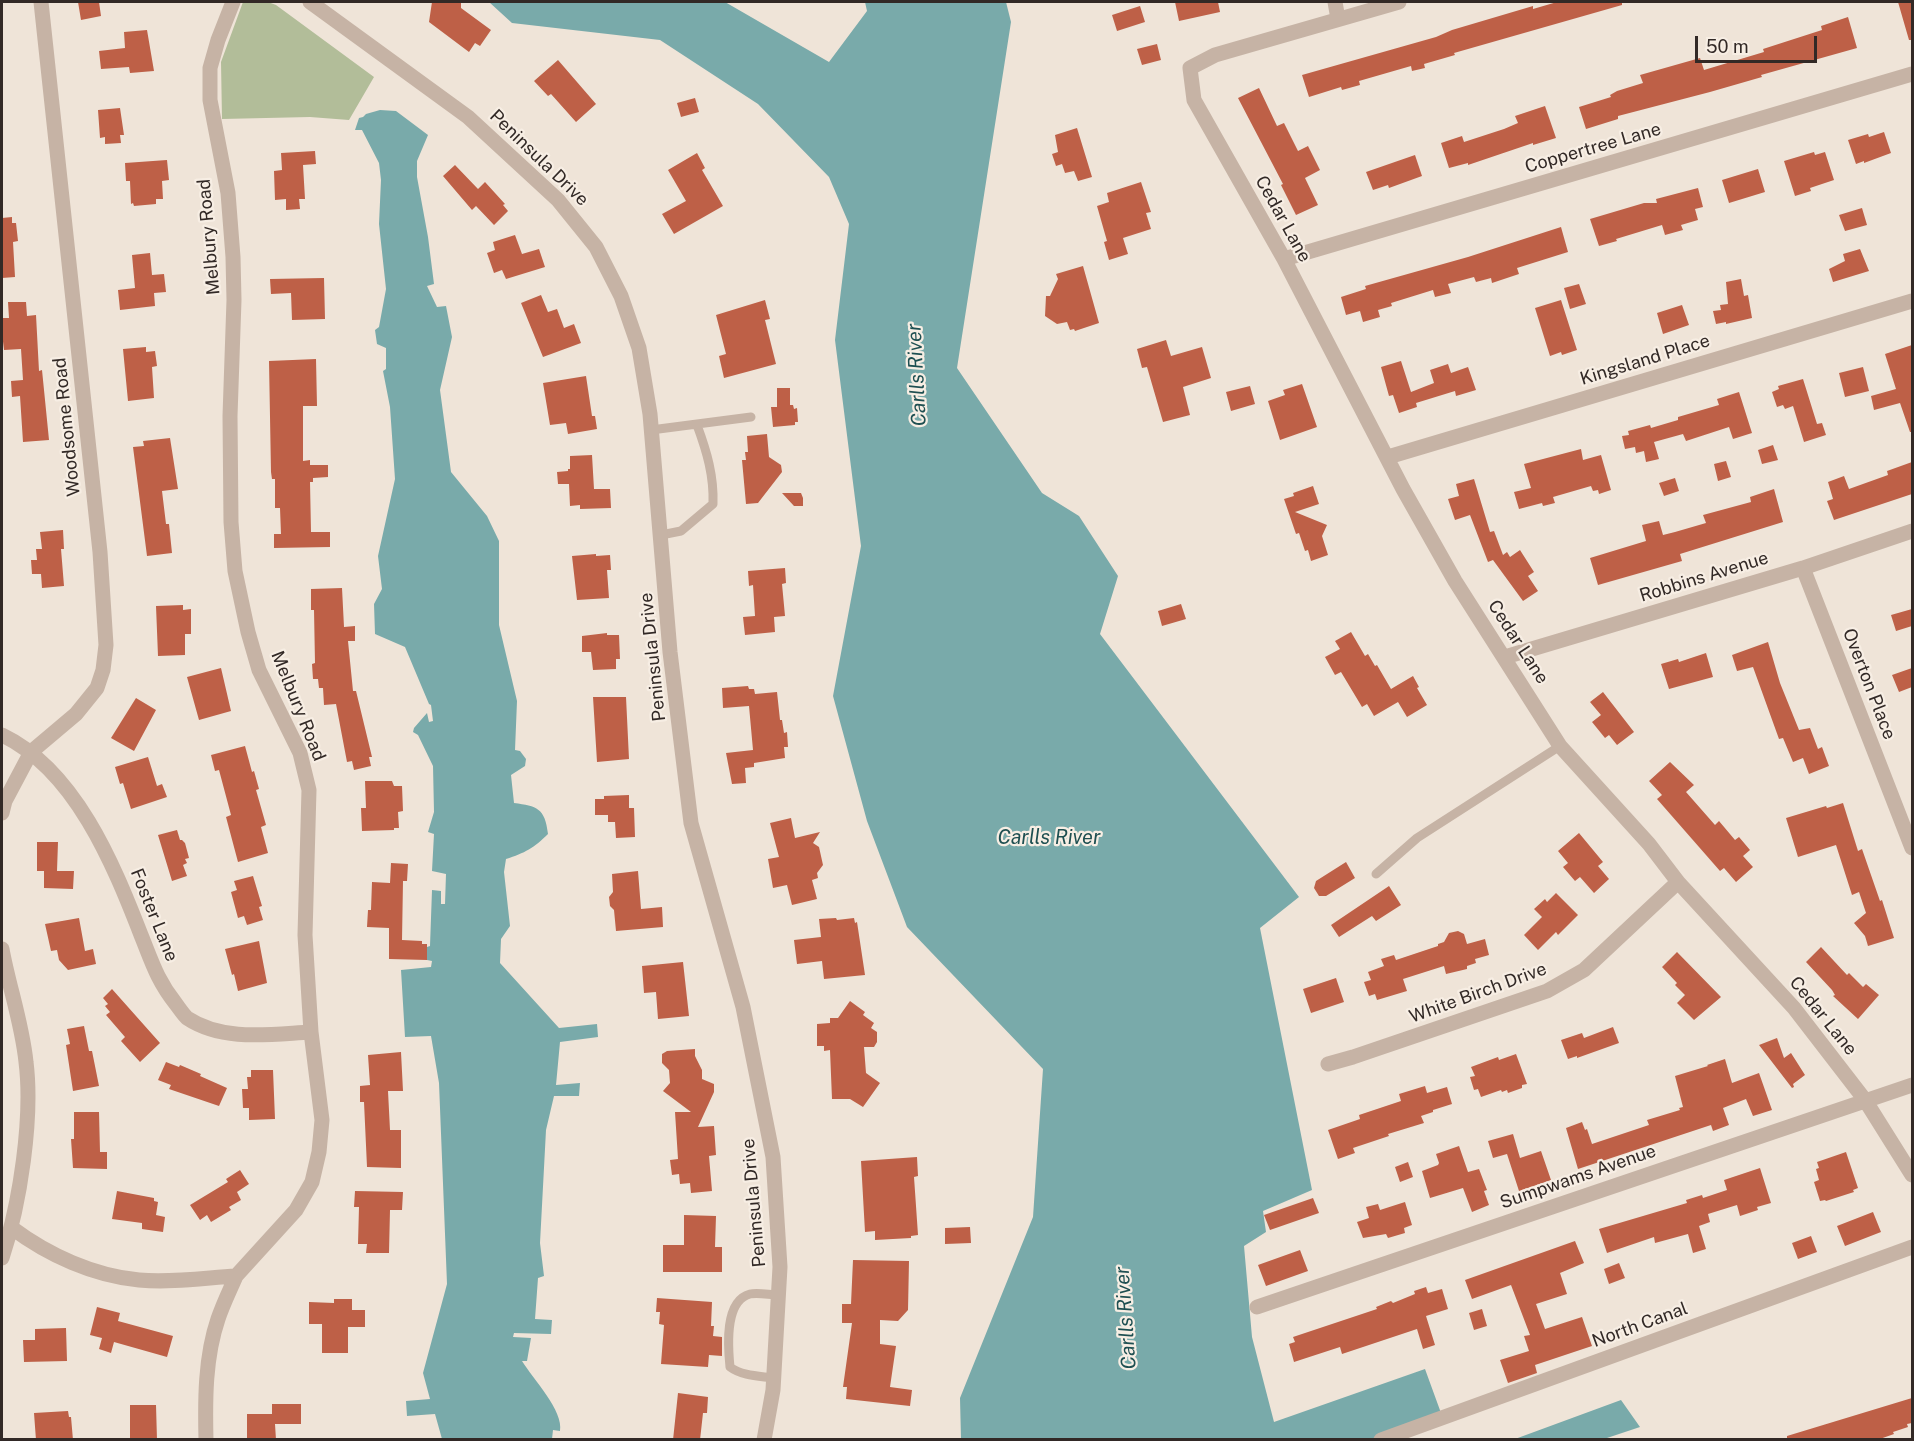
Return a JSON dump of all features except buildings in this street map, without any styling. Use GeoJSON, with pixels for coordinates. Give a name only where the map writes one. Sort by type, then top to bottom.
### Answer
{"type":"FeatureCollection","features":[{"type":"Feature","properties":{"kind":"street","name":"Woodsome Road"},"geometry":{"type":"LineString","coordinates":[[2,813],[5,801],[31,752],[76,714],[97,688],[103,670],[106,645],[100,552],[41,2]]}},
{"type":"Feature","properties":{"kind":"street","name":"Melbury Road"},"geometry":{"type":"LineString","coordinates":[[206,1440],[205,1407],[209,1356],[217,1321],[236,1276],[296,1210],[312,1182],[319,1152],[322,1120],[311,1032],[305,935],[309,790],[300,753],[259,670],[236,571],[231,522],[233,257],[228,193],[210,100],[210,68],[233,2]]}},
{"type":"Feature","properties":{"kind":"street","name":"Peninsula Drive"},"geometry":{"type":"LineString","coordinates":[[310,2],[468,117],[558,200],[596,247],[621,296],[639,348],[651,430],[670,652],[691,823],[743,1007],[773,1158],[780,1267],[773,1378],[764,1440]]}},
{"type":"Feature","properties":{"kind":"street"},"geometry":{"type":"LineString","coordinates":[[1335,2],[1338,20],[1399,2]]}},
{"type":"Feature","properties":{"kind":"street","name":"Cedar Lane"},"geometry":{"type":"LineString","coordinates":[[1338,20],[1215,55],[1190,68],[1194,100],[1284,260],[1403,489],[1455,581],[1560,746],[1648,844],[1678,882],[1794,1008],[1865,1100],[1912,1174]]}},
{"type":"Feature","properties":{"kind":"street","name":"Coppertree Lane"},"geometry":{"type":"LineString","coordinates":[[1284,260],[1912,74]]}},
{"type":"Feature","properties":{"kind":"street","name":"Kingsland Place"},"geometry":{"type":"LineString","coordinates":[[1388,457],[1912,301]]}},
{"type":"Feature","properties":{"kind":"street","name":"Robbins Avenue"},"geometry":{"type":"LineString","coordinates":[[1505,657],[1803,568],[1912,531]]}},
{"type":"Feature","properties":{"kind":"street","name":"Overton Place"},"geometry":{"type":"LineString","coordinates":[[1803,568],[1912,848]]}},
{"type":"Feature","properties":{"kind":"street","name":"Foster Lane"},"geometry":{"type":"LineString","coordinates":[[2,735],[31,752],[65,788],[108,854],[154,970],[186,1017],[216,1030],[249,1035],[311,1032]]}},
{"type":"Feature","properties":{"kind":"street","name":"White Birch Drive"},"geometry":{"type":"LineString","coordinates":[[1328,1064],[1547,991],[1584,970],[1678,882]]}},
{"type":"Feature","properties":{"kind":"street"},"geometry":{"type":"LineString","coordinates":[[2,949],[18,1012],[27,1064],[24,1153],[12,1228],[2,1258]]}},
{"type":"Feature","properties":{"kind":"street","name":"Sumpwams Avenue"},"geometry":{"type":"LineString","coordinates":[[1257,1307],[1912,1085]]}},
{"type":"Feature","properties":{"kind":"street"},"geometry":{"type":"LineString","coordinates":[[12,1228],[36,1246],[102,1274],[139,1280],[186,1280],[236,1276]]}},
{"type":"Feature","properties":{"kind":"street","name":"North Canal"},"geometry":{"type":"LineString","coordinates":[[1381,1440],[1912,1247]]}},
{"type":"Feature","properties":{"kind":"lane"},"geometry":{"type":"LineString","coordinates":[[651,430],[751,417]]}},
{"type":"Feature","properties":{"kind":"lane"},"geometry":{"type":"LineString","coordinates":[[661,535],[681,531],[713,504],[714,486],[707,453],[697,425]]}},
{"type":"Feature","properties":{"kind":"lane"},"geometry":{"type":"LineString","coordinates":[[1376,874],[1417,838],[1560,746]]}},
{"type":"Feature","properties":{"kind":"lane"},"geometry":{"type":"LineString","coordinates":[[773,1378],[736,1371],[730,1366],[729,1332],[732,1312],[742,1298],[750,1294],[778,1295]]}},
{"type":"Feature","properties":{"kind":"green space"},"geometry":{"type":"Polygon","coordinates":[[[243,2],[268,2],[276,5],[374,77],[349,120],[310,117],[222,119],[221,62],[243,2]]]}},
{"type":"Feature","properties":{"kind":"water","name":"Carlls River"},"geometry":{"type":"Polygon","coordinates":[[[489,2],[725,2],[829,62],[867,11],[865,2],[1006,2],[1011,22],[957,368],[1042,493],[1079,516],[1118,576],[1100,634],[1299,897],[1260,928],[1312,1190],[1263,1211],[1266,1232],[1244,1246],[1252,1337],[1274,1422],[1425,1369],[1441,1413],[1371,1439],[961,1439],[960,1398],[1033,1217],[1043,1069],[907,927],[867,821],[833,696],[861,546],[835,340],[849,224],[829,177],[758,104],[660,40],[512,23],[489,2]]]}},
{"type":"Feature","properties":{"kind":"water"},"geometry":{"type":"Polygon","coordinates":[[[380,110],[396,111],[428,135],[417,161],[417,177],[434,284],[427,286],[437,307],[446,306],[452,337],[440,390],[451,472],[487,516],[499,541],[499,625],[517,701],[515,750],[520,751],[526,759],[525,766],[511,775],[514,803],[529,805],[539,810],[547,825],[548,834],[538,843],[519,855],[506,859],[504,872],[510,926],[501,939],[500,963],[559,1028],[597,1024],[598,1037],[560,1042],[556,1085],[580,1083],[579,1096],[554,1096],[546,1130],[540,1243],[544,1276],[538,1278],[535,1319],[552,1320],[551,1334],[514,1333],[513,1337],[531,1338],[527,1361],[522,1361],[547,1395],[557,1414],[560,1431],[553,1430],[552,1439],[442,1439],[435,1414],[407,1416],[406,1401],[430,1399],[423,1373],[447,1284],[439,1083],[431,1036],[405,1037],[401,970],[431,967],[432,961],[427,960],[427,947],[430,946],[432,890],[441,891],[441,904],[445,904],[446,874],[432,871],[434,834],[428,832],[434,812],[433,766],[418,735],[413,732],[427,713],[429,722],[433,721],[431,705],[405,647],[375,634],[374,604],[382,589],[378,556],[395,479],[390,407],[383,371],[386,369],[386,348],[377,344],[375,330],[379,327],[386,289],[379,224],[381,180],[379,163],[362,130],[355,130],[359,118],[380,110]]]}},
{"type":"Feature","properties":{"kind":"water"},"geometry":{"type":"Polygon","coordinates":[[[1621,1400],[1640,1427],[1604,1439],[1515,1439],[1621,1400]]]}}]}
